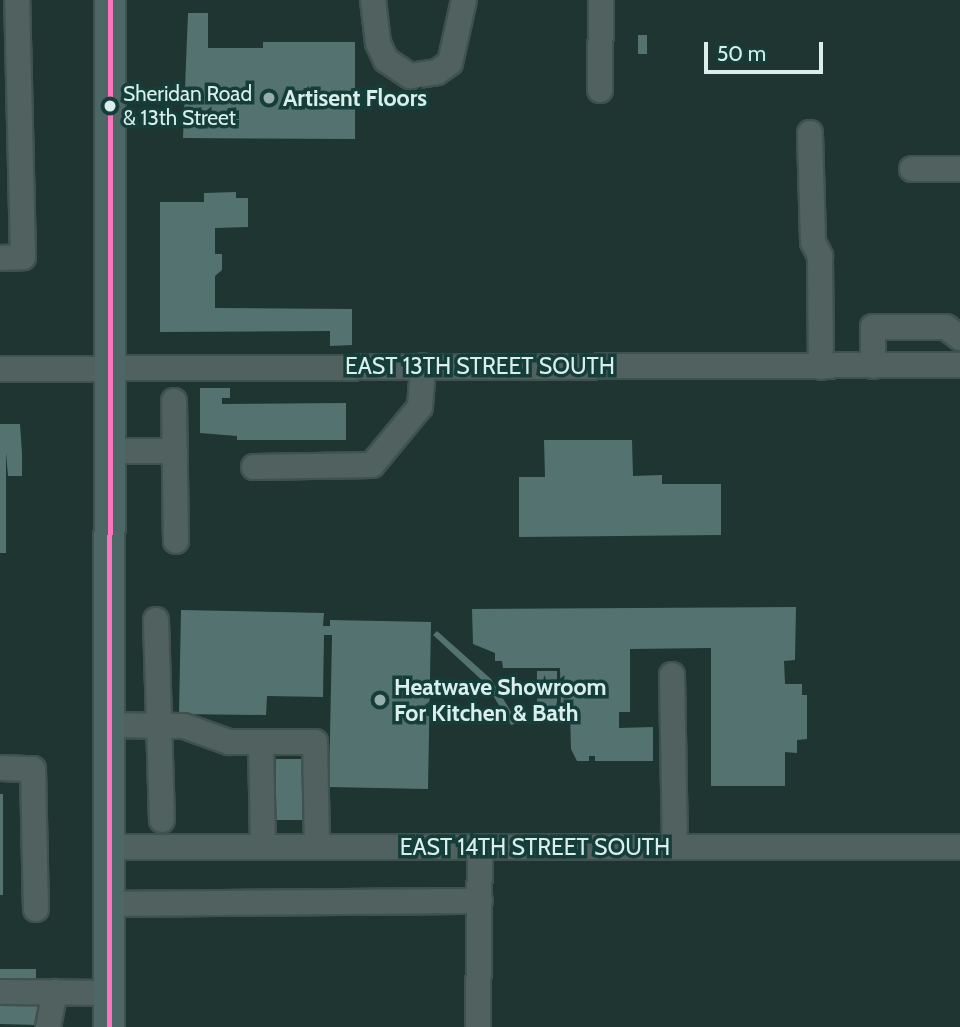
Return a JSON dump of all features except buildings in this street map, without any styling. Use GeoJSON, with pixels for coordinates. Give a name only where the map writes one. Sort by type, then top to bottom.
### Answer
{"type":"FeatureCollection","features":[{"type":"Feature","properties":{"kind":"main road"},"geometry":{"type":"LineString","coordinates":[[109,1027],[110,0]]}},
{"type":"Feature","properties":{"kind":"street"},"geometry":{"type":"LineString","coordinates":[[0,258],[23,257],[17,0]]}},
{"type":"Feature","properties":{"kind":"street"},"geometry":{"type":"LineString","coordinates":[[373,0],[379,43],[386,60],[410,76],[438,72],[450,63],[464,0]]}},
{"type":"Feature","properties":{"kind":"street"},"geometry":{"type":"LineString","coordinates":[[600,90],[601,0]]}},
{"type":"Feature","properties":{"kind":"street"},"geometry":{"type":"LineString","coordinates":[[810,134],[813,242],[820,256],[821,367]]}},
{"type":"Feature","properties":{"kind":"street"},"geometry":{"type":"LineString","coordinates":[[912,169],[960,169]]}},
{"type":"Feature","properties":{"kind":"street"},"geometry":{"type":"LineString","coordinates":[[873,366],[873,327],[946,327],[960,338]]}},
{"type":"Feature","properties":{"kind":"street","name":"EAST 13TH STREET SOUTH"},"geometry":{"type":"LineString","coordinates":[[0,369],[110,366],[960,365]]}},
{"type":"Feature","properties":{"kind":"street"},"geometry":{"type":"LineString","coordinates":[[254,467],[372,465],[421,407],[423,366]]}},
{"type":"Feature","properties":{"kind":"street"},"geometry":{"type":"LineString","coordinates":[[174,401],[176,541]]}},
{"type":"Feature","properties":{"kind":"street"},"geometry":{"type":"LineString","coordinates":[[110,451],[175,451]]}},
{"type":"Feature","properties":{"kind":"street"},"geometry":{"type":"LineString","coordinates":[[156,620],[162,820]]}},
{"type":"Feature","properties":{"kind":"street"},"geometry":{"type":"LineString","coordinates":[[672,676],[675,847]]}},
{"type":"Feature","properties":{"kind":"street"},"geometry":{"type":"LineString","coordinates":[[110,724],[184,726],[229,742],[316,742],[317,847]]}},
{"type":"Feature","properties":{"kind":"street"},"geometry":{"type":"LineString","coordinates":[[261,742],[262,847]]}},
{"type":"Feature","properties":{"kind":"street"},"geometry":{"type":"LineString","coordinates":[[0,768],[33,769],[36,909]]}},
{"type":"Feature","properties":{"kind":"street","name":"EAST 14TH STREET SOUTH"},"geometry":{"type":"LineString","coordinates":[[110,847],[960,847]]}},
{"type":"Feature","properties":{"kind":"street"},"geometry":{"type":"LineString","coordinates":[[478,1027],[480,847]]}},
{"type":"Feature","properties":{"kind":"street"},"geometry":{"type":"LineString","coordinates":[[110,904],[481,901]]}},
{"type":"Feature","properties":{"kind":"street"},"geometry":{"type":"LineString","coordinates":[[0,992],[109,993]]}},
{"type":"Feature","properties":{"kind":"street"},"geometry":{"type":"LineString","coordinates":[[48,1027],[55,992]]}},
{"type":"Feature","properties":{"kind":"transit line"},"geometry":{"type":"LineString","coordinates":[[109,1027],[110,0]]}},
{"type":"Feature","properties":{"kind":"place","name":"Artisent Floors"},"geometry":{"type":"Point","coordinates":[269,98]}},
{"type":"Feature","properties":{"kind":"place","name":"Sheridan Road & 13th Street"},"geometry":{"type":"Point","coordinates":[110,106]}},
{"type":"Feature","properties":{"kind":"place","name":"Heatwave Showroom For Kitchen & Bath"},"geometry":{"type":"Point","coordinates":[380,700]}}]}
